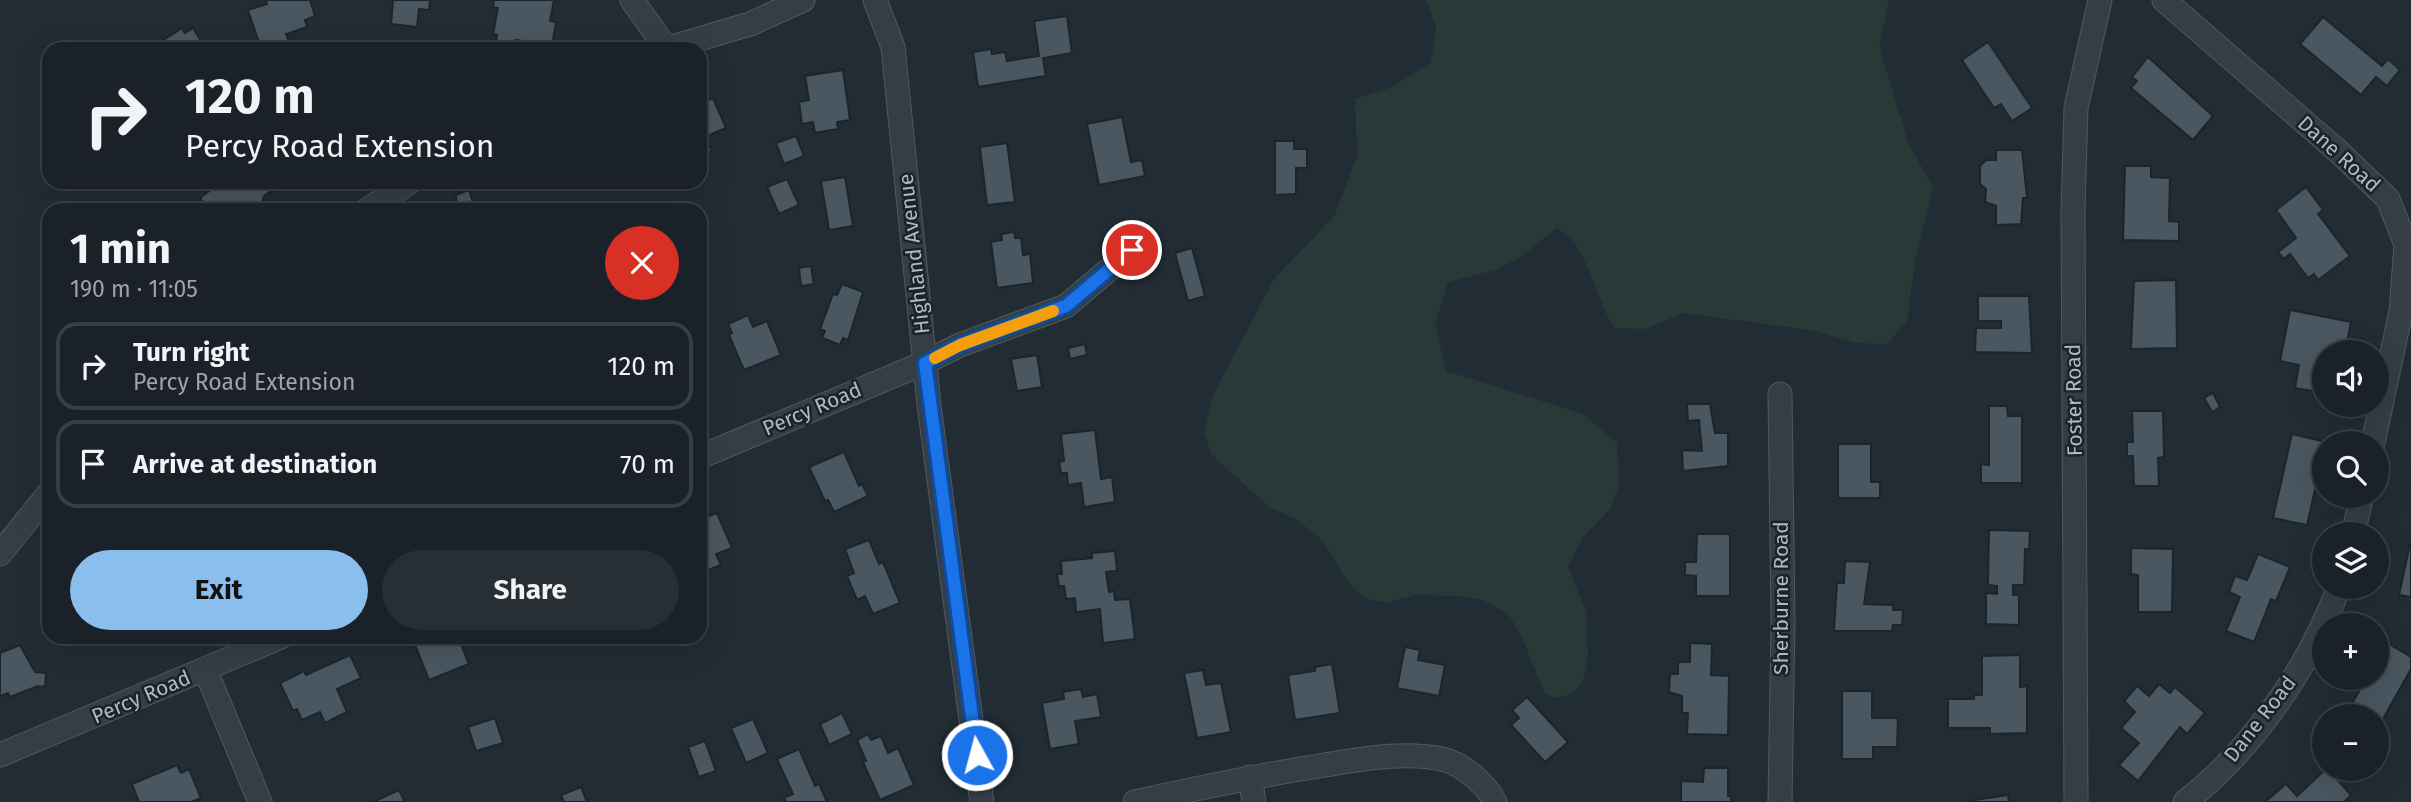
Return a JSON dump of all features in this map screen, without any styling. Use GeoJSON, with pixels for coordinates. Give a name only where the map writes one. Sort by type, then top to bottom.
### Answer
{"type":"FeatureCollection","features":[{"type":"Feature","properties":{"kind":"street"},"geometry":{"type":"LineString","coordinates":[[632,0],[661,42]]}},
{"type":"Feature","properties":{"kind":"street"},"geometry":{"type":"LineString","coordinates":[[690,42],[750,24],[803,0]]}},
{"type":"Feature","properties":{"kind":"street","name":"Highland Avenue"},"geometry":{"type":"LineString","coordinates":[[875,0],[893,47],[925,363],[982,802]]}},
{"type":"Feature","properties":{"kind":"street","name":"Foster Road"},"geometry":{"type":"LineString","coordinates":[[2076,802],[2073,198],[2076,108],[2100,0]]}},
{"type":"Feature","properties":{"kind":"street","name":"Dane Road"},"geometry":{"type":"LineString","coordinates":[[2164,0],[2339,152],[2388,199],[2406,245],[2401,311],[2376,431]]}},
{"type":"Feature","properties":{"kind":"street"},"geometry":{"type":"LineString","coordinates":[[378,203],[399,189]]}},
{"type":"Feature","properties":{"kind":"street","name":"Percy Road"},"geometry":{"type":"LineString","coordinates":[[707,454],[925,363],[960,345],[1066,306],[1132,250]]}},
{"type":"Feature","properties":{"kind":"street","name":"Sherburne Road"},"geometry":{"type":"LineString","coordinates":[[1780,394],[1783,621],[1780,802]]}},
{"type":"Feature","properties":{"kind":"street"},"geometry":{"type":"LineString","coordinates":[[0,554],[42,502]]}},
{"type":"Feature","properties":{"kind":"street","name":"Dane Road"},"geometry":{"type":"LineString","coordinates":[[2185,802],[2243,748],[2303,663],[2328,617],[2334,599]]}},
{"type":"Feature","properties":{"kind":"street","name":"Percy Road"},"geometry":{"type":"LineString","coordinates":[[0,755],[264,644]]}},
{"type":"Feature","properties":{"kind":"street"},"geometry":{"type":"LineString","coordinates":[[205,669],[260,802]]}},
{"type":"Feature","properties":{"kind":"street"},"geometry":{"type":"LineString","coordinates":[[1135,802],[1250,777],[1387,757],[1444,760],[1471,775],[1489,790],[1495,802]]}},
{"type":"Feature","properties":{"kind":"street"},"geometry":{"type":"LineString","coordinates":[[1250,777],[1254,802]]}},
{"type":"Feature","properties":{"kind":"green space"},"geometry":{"type":"Polygon","coordinates":[[[1426,0],[1889,0],[1879,47],[1908,142],[1933,188],[1915,262],[1907,321],[1887,344],[1855,343],[1816,331],[1684,313],[1645,329],[1615,328],[1577,248],[1557,228],[1519,258],[1495,270],[1448,282],[1435,325],[1446,371],[1583,414],[1617,443],[1619,485],[1611,508],[1582,538],[1568,567],[1586,611],[1588,658],[1583,681],[1572,694],[1554,698],[1544,692],[1521,635],[1509,615],[1483,600],[1461,596],[1415,595],[1387,603],[1364,598],[1348,582],[1323,541],[1296,519],[1269,507],[1212,455],[1204,432],[1213,395],[1274,279],[1335,215],[1357,156],[1355,99],[1390,88],[1431,63],[1436,27],[1426,0]]]}},
{"type":"Feature","properties":{"kind":"building"},"geometry":{"type":"Polygon","coordinates":[[[266,0],[310,0],[315,16],[305,20],[307,27],[286,34],[289,42],[259,42],[248,10],[267,4],[266,0]]]}},
{"type":"Feature","properties":{"kind":"building"},"geometry":{"type":"Polygon","coordinates":[[[393,0],[430,0],[429,10],[419,9],[417,27],[391,24],[393,0]]]}},
{"type":"Feature","properties":{"kind":"building"},"geometry":{"type":"Polygon","coordinates":[[[494,0],[554,0],[550,21],[556,22],[553,42],[496,42],[497,35],[493,34],[498,8],[493,7],[494,0]]]}},
{"type":"Feature","properties":{"kind":"building"},"geometry":{"type":"Polygon","coordinates":[[[1067,16],[1072,53],[1043,58],[1046,76],[978,87],[973,52],[991,49],[992,54],[1005,52],[1007,61],[1039,56],[1034,21],[1067,16]]]}},
{"type":"Feature","properties":{"kind":"building"},"geometry":{"type":"Polygon","coordinates":[[[2323,17],[2382,66],[2388,59],[2400,70],[2387,86],[2376,77],[2361,95],[2300,44],[2323,17]]]}},
{"type":"Feature","properties":{"kind":"building"},"geometry":{"type":"Polygon","coordinates":[[[182,28],[185,33],[193,28],[201,42],[161,42],[182,28]]]}},
{"type":"Feature","properties":{"kind":"building"},"geometry":{"type":"Polygon","coordinates":[[[1988,42],[2032,108],[2012,121],[2001,104],[1994,108],[1962,60],[1988,42]]]}},
{"type":"Feature","properties":{"kind":"building"},"geometry":{"type":"Polygon","coordinates":[[[2148,57],[2213,116],[2193,140],[2131,88],[2137,81],[2132,77],[2148,57]]]}},
{"type":"Feature","properties":{"kind":"building"},"geometry":{"type":"Polygon","coordinates":[[[843,70],[850,120],[837,122],[838,129],[815,133],[813,122],[802,124],[799,102],[809,100],[805,76],[843,70]]]}},
{"type":"Feature","properties":{"kind":"building"},"geometry":{"type":"Polygon","coordinates":[[[713,98],[726,128],[707,136],[707,101],[713,98]]]}},
{"type":"Feature","properties":{"kind":"building"},"geometry":{"type":"Polygon","coordinates":[[[1122,117],[1131,162],[1142,160],[1145,176],[1099,185],[1087,124],[1122,117]]]}},
{"type":"Feature","properties":{"kind":"building"},"geometry":{"type":"Polygon","coordinates":[[[796,136],[804,156],[784,164],[776,143],[796,136]]]}},
{"type":"Feature","properties":{"kind":"building"},"geometry":{"type":"Polygon","coordinates":[[[1275,141],[1294,141],[1294,149],[1307,149],[1307,168],[1296,168],[1296,194],[1275,195],[1275,141]]]}},
{"type":"Feature","properties":{"kind":"building"},"geometry":{"type":"Polygon","coordinates":[[[1007,143],[1015,202],[987,205],[980,147],[1007,143]]]}},
{"type":"Feature","properties":{"kind":"building"},"geometry":{"type":"Polygon","coordinates":[[[1996,150],[2022,150],[2027,198],[2023,198],[2021,224],[1996,225],[1996,206],[1985,202],[1986,189],[1980,184],[1980,166],[1986,160],[1996,160],[1996,150]]]}},
{"type":"Feature","properties":{"kind":"building"},"geometry":{"type":"Polygon","coordinates":[[[2125,166],[2151,166],[2151,177],[2170,178],[2169,221],[2179,222],[2179,241],[2123,240],[2125,166]]]}},
{"type":"Feature","properties":{"kind":"building"},"geometry":{"type":"Polygon","coordinates":[[[845,177],[853,226],[829,230],[821,181],[845,177]]]}},
{"type":"Feature","properties":{"kind":"building"},"geometry":{"type":"Polygon","coordinates":[[[787,179],[799,205],[779,214],[767,187],[787,179]]]}},
{"type":"Feature","properties":{"kind":"building"},"geometry":{"type":"Polygon","coordinates":[[[2306,187],[2323,210],[2318,214],[2350,256],[2318,280],[2314,274],[2308,278],[2290,254],[2284,259],[2278,252],[2296,238],[2276,210],[2306,187]]]}},
{"type":"Feature","properties":{"kind":"building"},"geometry":{"type":"Polygon","coordinates":[[[212,189],[274,189],[264,196],[260,203],[204,203],[200,198],[212,189]]]}},
{"type":"Feature","properties":{"kind":"building"},"geometry":{"type":"Polygon","coordinates":[[[469,190],[473,203],[457,203],[456,195],[469,190]]]}},
{"type":"Feature","properties":{"kind":"building"},"geometry":{"type":"Polygon","coordinates":[[[1014,232],[1015,238],[1021,238],[1023,255],[1030,254],[1033,283],[997,288],[991,242],[1002,240],[1001,234],[1014,232]]]}},
{"type":"Feature","properties":{"kind":"building"},"geometry":{"type":"Polygon","coordinates":[[[1192,248],[1205,296],[1188,301],[1175,253],[1192,248]]]}},
{"type":"Feature","properties":{"kind":"building"},"geometry":{"type":"Polygon","coordinates":[[[811,266],[814,284],[801,286],[799,268],[811,266]]]}},
{"type":"Feature","properties":{"kind":"building"},"geometry":{"type":"Polygon","coordinates":[[[2176,280],[2177,348],[2131,349],[2134,281],[2176,280]]]}},
{"type":"Feature","properties":{"kind":"building"},"geometry":{"type":"Polygon","coordinates":[[[842,284],[863,292],[848,340],[843,338],[840,345],[822,338],[825,331],[820,329],[833,294],[837,295],[842,284]]]}},
{"type":"Feature","properties":{"kind":"building"},"geometry":{"type":"Polygon","coordinates":[[[1978,296],[2029,296],[2032,353],[1975,352],[1976,328],[2001,328],[2001,321],[1978,321],[1978,296]]]}},
{"type":"Feature","properties":{"kind":"building"},"geometry":{"type":"Polygon","coordinates":[[[2290,310],[2351,322],[2348,340],[2312,340],[2312,391],[2295,388],[2299,365],[2280,361],[2290,310]]]}},
{"type":"Feature","properties":{"kind":"building"},"geometry":{"type":"Polygon","coordinates":[[[748,315],[753,327],[767,321],[781,355],[744,370],[729,335],[732,333],[728,324],[748,315]]]}},
{"type":"Feature","properties":{"kind":"building"},"geometry":{"type":"Polygon","coordinates":[[[1085,344],[1087,355],[1070,359],[1068,348],[1085,344]]]}},
{"type":"Feature","properties":{"kind":"building"},"geometry":{"type":"Polygon","coordinates":[[[1037,355],[1042,387],[1017,391],[1011,359],[1037,355]]]}},
{"type":"Feature","properties":{"kind":"building"},"geometry":{"type":"Polygon","coordinates":[[[2213,393],[2220,407],[2212,412],[2204,398],[2213,393]]]}},
{"type":"Feature","properties":{"kind":"building"},"geometry":{"type":"Polygon","coordinates":[[[1687,404],[1710,404],[1715,433],[1728,433],[1728,466],[1683,471],[1682,450],[1702,451],[1699,420],[1688,421],[1687,404]]]}},
{"type":"Feature","properties":{"kind":"building"},"geometry":{"type":"Polygon","coordinates":[[[1989,406],[2007,406],[2008,416],[2022,416],[2022,483],[1981,483],[1981,464],[1989,465],[1989,406]]]}},
{"type":"Feature","properties":{"kind":"building"},"geometry":{"type":"Polygon","coordinates":[[[2132,411],[2163,411],[2164,457],[2158,458],[2159,486],[2134,486],[2133,456],[2127,456],[2127,442],[2133,442],[2132,411]]]}},
{"type":"Feature","properties":{"kind":"building"},"geometry":{"type":"Polygon","coordinates":[[[1095,430],[1101,479],[1112,477],[1115,502],[1084,507],[1081,483],[1068,485],[1067,473],[1061,473],[1059,462],[1064,461],[1061,434],[1095,430]]]}},
{"type":"Feature","properties":{"kind":"building"},"geometry":{"type":"Polygon","coordinates":[[[2292,434],[2312,439],[2312,503],[2307,525],[2273,518],[2292,434]]]}},
{"type":"Feature","properties":{"kind":"building"},"geometry":{"type":"Polygon","coordinates":[[[1838,444],[1871,444],[1871,482],[1880,482],[1880,498],[1838,498],[1838,444]]]}},
{"type":"Feature","properties":{"kind":"building"},"geometry":{"type":"Polygon","coordinates":[[[844,452],[859,486],[862,484],[868,496],[834,512],[828,500],[825,501],[809,467],[844,452]]]}},
{"type":"Feature","properties":{"kind":"building"},"geometry":{"type":"Polygon","coordinates":[[[717,513],[732,548],[716,554],[721,565],[707,570],[707,517],[717,513]]]}},
{"type":"Feature","properties":{"kind":"building"},"geometry":{"type":"Polygon","coordinates":[[[1989,530],[2030,531],[2029,549],[2025,549],[2024,585],[2013,585],[2013,595],[2019,595],[2019,625],[1986,624],[1986,593],[1997,594],[1997,586],[1988,585],[1989,530]]]}},
{"type":"Feature","properties":{"kind":"building"},"geometry":{"type":"Polygon","coordinates":[[[1697,534],[1730,534],[1730,596],[1696,596],[1696,576],[1685,575],[1685,562],[1696,562],[1697,534]]]}},
{"type":"Feature","properties":{"kind":"building"},"geometry":{"type":"Polygon","coordinates":[[[2411,539],[2411,597],[2399,595],[2411,539]]]}},
{"type":"Feature","properties":{"kind":"building"},"geometry":{"type":"Polygon","coordinates":[[[869,540],[879,564],[883,562],[900,603],[873,614],[865,596],[857,600],[847,576],[854,573],[845,549],[869,540]]]}},
{"type":"Feature","properties":{"kind":"building"},"geometry":{"type":"Polygon","coordinates":[[[2131,548],[2173,549],[2172,612],[2138,612],[2138,575],[2131,574],[2131,548]]]}},
{"type":"Feature","properties":{"kind":"building"},"geometry":{"type":"Polygon","coordinates":[[[1115,551],[1117,571],[1106,572],[1109,592],[1114,591],[1115,600],[1130,599],[1135,639],[1103,643],[1100,609],[1076,612],[1075,598],[1066,599],[1064,586],[1059,586],[1057,574],[1062,574],[1061,561],[1092,558],[1092,553],[1115,551]]]}},
{"type":"Feature","properties":{"kind":"building"},"geometry":{"type":"Polygon","coordinates":[[[2258,554],[2290,567],[2276,601],[2271,599],[2254,642],[2226,631],[2240,597],[2229,592],[2235,576],[2247,580],[2258,554]]]}},
{"type":"Feature","properties":{"kind":"building"},"geometry":{"type":"Polygon","coordinates":[[[1845,561],[1870,562],[1864,604],[1893,605],[1893,610],[1903,610],[1902,625],[1893,625],[1892,631],[1834,631],[1837,583],[1844,583],[1845,561]]]}},
{"type":"Feature","properties":{"kind":"building"},"geometry":{"type":"Polygon","coordinates":[[[1690,643],[1712,644],[1711,675],[1729,676],[1728,735],[1687,734],[1688,713],[1682,713],[1682,696],[1669,692],[1670,674],[1678,674],[1678,662],[1690,662],[1690,643]]]}},
{"type":"Feature","properties":{"kind":"building"},"geometry":{"type":"Polygon","coordinates":[[[415,644],[461,644],[469,664],[429,680],[415,644]]]}},
{"type":"Feature","properties":{"kind":"building"},"geometry":{"type":"Polygon","coordinates":[[[2389,644],[2411,657],[2411,669],[2389,708],[2389,704],[2352,704],[2360,690],[2389,690],[2389,644]]]}},
{"type":"Feature","properties":{"kind":"building"},"geometry":{"type":"Polygon","coordinates":[[[20,645],[35,672],[46,673],[45,687],[38,686],[10,697],[8,693],[0,696],[0,653],[20,645]]]}},
{"type":"Feature","properties":{"kind":"building"},"geometry":{"type":"Polygon","coordinates":[[[1405,647],[1420,650],[1418,660],[1445,665],[1439,696],[1397,688],[1405,647]]]}},
{"type":"Feature","properties":{"kind":"building"},"geometry":{"type":"Polygon","coordinates":[[[350,655],[361,678],[337,689],[347,712],[325,723],[320,712],[302,720],[297,709],[293,711],[280,683],[304,671],[306,675],[350,655]]]}},
{"type":"Feature","properties":{"kind":"building"},"geometry":{"type":"Polygon","coordinates":[[[2020,655],[2020,687],[2027,686],[2027,733],[1990,734],[1990,728],[1948,728],[1948,699],[1974,699],[1974,695],[1982,695],[1982,656],[2020,655]]]}},
{"type":"Feature","properties":{"kind":"building"},"geometry":{"type":"Polygon","coordinates":[[[1332,664],[1340,713],[1295,720],[1288,675],[1315,671],[1315,667],[1332,664]]]}},
{"type":"Feature","properties":{"kind":"building"},"geometry":{"type":"Polygon","coordinates":[[[1203,670],[1206,685],[1221,683],[1231,732],[1197,738],[1184,673],[1203,670]]]}},
{"type":"Feature","properties":{"kind":"building"},"geometry":{"type":"Polygon","coordinates":[[[2159,684],[2170,693],[2175,687],[2205,713],[2187,734],[2180,727],[2138,781],[2119,765],[2139,743],[2121,728],[2135,712],[2124,701],[2137,686],[2149,696],[2159,684]]]}},
{"type":"Feature","properties":{"kind":"building"},"geometry":{"type":"Polygon","coordinates":[[[1081,689],[1083,697],[1097,694],[1101,717],[1075,721],[1079,744],[1050,749],[1042,703],[1064,699],[1063,692],[1081,689]]]}},
{"type":"Feature","properties":{"kind":"building"},"geometry":{"type":"Polygon","coordinates":[[[1842,691],[1872,691],[1872,718],[1898,718],[1897,747],[1873,747],[1873,759],[1842,759],[1842,691]]]}},
{"type":"Feature","properties":{"kind":"building"},"geometry":{"type":"Polygon","coordinates":[[[1527,697],[1568,742],[1545,762],[1511,725],[1519,718],[1512,710],[1527,697]]]}},
{"type":"Feature","properties":{"kind":"building"},"geometry":{"type":"Polygon","coordinates":[[[842,713],[852,734],[829,745],[820,724],[842,713]]]}},
{"type":"Feature","properties":{"kind":"building"},"geometry":{"type":"Polygon","coordinates":[[[495,718],[503,743],[476,751],[468,727],[495,718]]]}},
{"type":"Feature","properties":{"kind":"building"},"geometry":{"type":"Polygon","coordinates":[[[753,719],[768,753],[746,763],[731,728],[753,719]]]}},
{"type":"Feature","properties":{"kind":"building"},"geometry":{"type":"Polygon","coordinates":[[[868,734],[871,740],[881,736],[888,753],[898,748],[914,785],[880,800],[863,762],[866,761],[857,740],[868,734]]]}},
{"type":"Feature","properties":{"kind":"building"},"geometry":{"type":"Polygon","coordinates":[[[705,741],[716,771],[699,777],[688,747],[705,741]]]}},
{"type":"Feature","properties":{"kind":"building"},"geometry":{"type":"Polygon","coordinates":[[[799,749],[815,786],[819,784],[827,802],[786,802],[784,798],[793,794],[777,759],[799,749]]]}},
{"type":"Feature","properties":{"kind":"building"},"geometry":{"type":"Polygon","coordinates":[[[177,765],[181,773],[189,769],[201,798],[191,802],[139,802],[132,784],[177,765]]]}},
{"type":"Feature","properties":{"kind":"building"},"geometry":{"type":"Polygon","coordinates":[[[1704,768],[1728,768],[1728,796],[1731,796],[1731,802],[1681,802],[1681,781],[1703,782],[1704,768]]]}},
{"type":"Feature","properties":{"kind":"building"},"geometry":{"type":"Polygon","coordinates":[[[2313,781],[2339,781],[2351,795],[2344,802],[2265,802],[2286,784],[2297,796],[2313,781]]]}},
{"type":"Feature","properties":{"kind":"building"},"geometry":{"type":"Polygon","coordinates":[[[581,787],[587,802],[564,802],[561,795],[581,787]]]}},
{"type":"Feature","properties":{"kind":"building"},"geometry":{"type":"Polygon","coordinates":[[[399,790],[405,802],[373,802],[399,790]]]}},
{"type":"Feature","properties":{"kind":"building"},"geometry":{"type":"Polygon","coordinates":[[[2008,795],[2009,802],[1968,802],[1968,801],[2008,795]]]}},
{"type":"Feature","properties":{"kind":"slow traffic"},"geometry":{"type":"LineString","coordinates":[[935,358],[960,345],[1053,311]]}},
{"type":"Feature","properties":{"kind":"route"},"geometry":{"type":"LineString","coordinates":[[977,755],[925,363],[960,345],[1066,306],[1095,284],[1119,258],[1132,250]]}}]}
